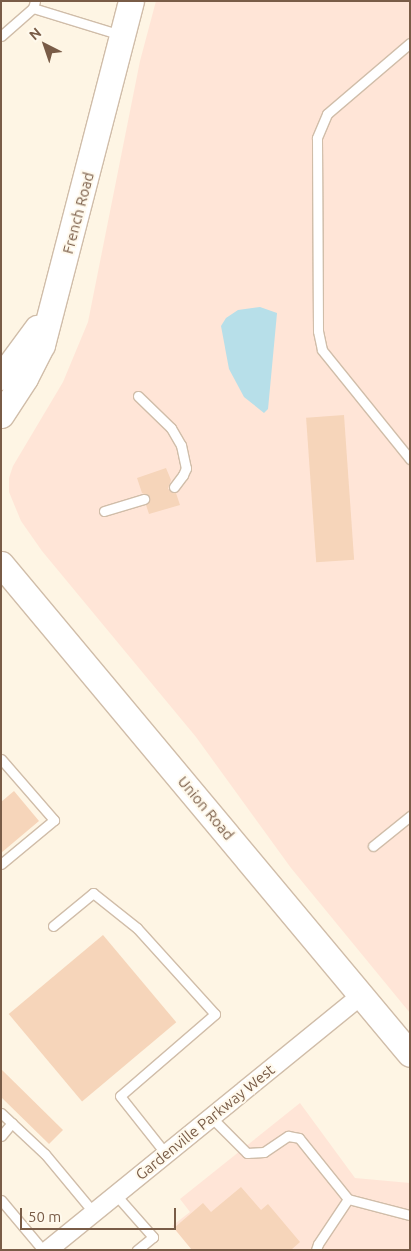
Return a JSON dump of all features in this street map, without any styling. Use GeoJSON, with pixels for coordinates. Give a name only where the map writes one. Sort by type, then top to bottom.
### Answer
{"type":"FeatureCollection","features":[{"type":"Feature","properties":{"kind":"main road","name":"French Road"},"geometry":{"type":"LineString","coordinates":[[1,415],[25,378],[42,345],[124,35],[131,1]]}},
{"type":"Feature","properties":{"kind":"main road"},"geometry":{"type":"LineString","coordinates":[[1,377],[52,307]]}},
{"type":"Feature","properties":{"kind":"main road","name":"Union Road"},"geometry":{"type":"LineString","coordinates":[[1,564],[362,994],[410,1054]]}},
{"type":"Feature","properties":{"kind":"street","name":"Gardenville Parkway West"},"geometry":{"type":"LineString","coordinates":[[48,1250],[362,994]]}},
{"type":"Feature","properties":{"kind":"lane"},"geometry":{"type":"LineString","coordinates":[[1,36],[34,4],[124,35]]}},
{"type":"Feature","properties":{"kind":"lane"},"geometry":{"type":"LineString","coordinates":[[410,43],[327,114],[317,138],[318,331],[322,350],[410,459]]}},
{"type":"Feature","properties":{"kind":"lane"},"geometry":{"type":"LineString","coordinates":[[138,396],[171,428],[181,445],[186,468],[184,475],[174,487]]}},
{"type":"Feature","properties":{"kind":"lane"},"geometry":{"type":"LineString","coordinates":[[104,511],[144,499]]}},
{"type":"Feature","properties":{"kind":"lane"},"geometry":{"type":"LineString","coordinates":[[1,759],[54,820],[1,864]]}},
{"type":"Feature","properties":{"kind":"lane"},"geometry":{"type":"LineString","coordinates":[[373,846],[410,816]]}},
{"type":"Feature","properties":{"kind":"lane"},"geometry":{"type":"LineString","coordinates":[[53,926],[93,892],[137,928],[215,1014],[120,1096],[166,1154]]}},
{"type":"Feature","properties":{"kind":"lane"},"geometry":{"type":"LineString","coordinates":[[1,1113],[45,1154],[94,1212]]}},
{"type":"Feature","properties":{"kind":"lane"},"geometry":{"type":"LineString","coordinates":[[211,1117],[247,1153],[264,1152],[288,1136],[299,1138],[348,1199],[410,1214]]}},
{"type":"Feature","properties":{"kind":"lane"},"geometry":{"type":"LineString","coordinates":[[1,1136],[12,1123]]}},
{"type":"Feature","properties":{"kind":"lane"},"geometry":{"type":"LineString","coordinates":[[116,1195],[153,1237],[137,1250]]}},
{"type":"Feature","properties":{"kind":"lane"},"geometry":{"type":"LineString","coordinates":[[316,1250],[348,1199]]}},
{"type":"Feature","properties":{"kind":"lane"},"geometry":{"type":"LineString","coordinates":[[1,1200],[43,1250]]}},
{"type":"Feature","properties":{"kind":"shaded area"},"geometry":{"type":"Polygon","coordinates":[[[156,1],[410,1],[410,1013],[291,868],[196,737],[42,551],[21,521],[9,492],[9,478],[13,466],[63,382],[88,322],[140,61],[156,1]]]}},
{"type":"Feature","properties":{"kind":"shaded area"},"geometry":{"type":"Polygon","coordinates":[[[300,1103],[355,1178],[410,1183],[410,1250],[192,1250],[172,1226],[190,1212],[180,1199],[300,1103]]]}},
{"type":"Feature","properties":{"kind":"water"},"geometry":{"type":"Polygon","coordinates":[[[260,307],[277,313],[268,409],[264,413],[244,397],[229,369],[221,326],[226,318],[238,310],[260,307]]]}},
{"type":"Feature","properties":{"kind":"building"},"geometry":{"type":"Polygon","coordinates":[[[344,415],[354,560],[316,562],[306,418],[344,415]]]}},
{"type":"Feature","properties":{"kind":"building"},"geometry":{"type":"Polygon","coordinates":[[[166,468],[171,480],[168,489],[176,493],[180,505],[149,514],[146,505],[150,501],[150,497],[142,493],[137,478],[166,468]]]}},
{"type":"Feature","properties":{"kind":"building"},"geometry":{"type":"Polygon","coordinates":[[[14,791],[39,821],[1,853],[1,802],[14,791]]]}},
{"type":"Feature","properties":{"kind":"building"},"geometry":{"type":"Polygon","coordinates":[[[103,935],[176,1022],[82,1101],[9,1014],[103,935]]]}},
{"type":"Feature","properties":{"kind":"building"},"geometry":{"type":"Polygon","coordinates":[[[1,1069],[63,1130],[49,1144],[1,1097],[1,1069]]]}},
{"type":"Feature","properties":{"kind":"building"},"geometry":{"type":"Polygon","coordinates":[[[241,1187],[261,1210],[268,1204],[300,1242],[291,1250],[192,1250],[174,1228],[203,1203],[211,1212],[241,1187]]]}}]}
